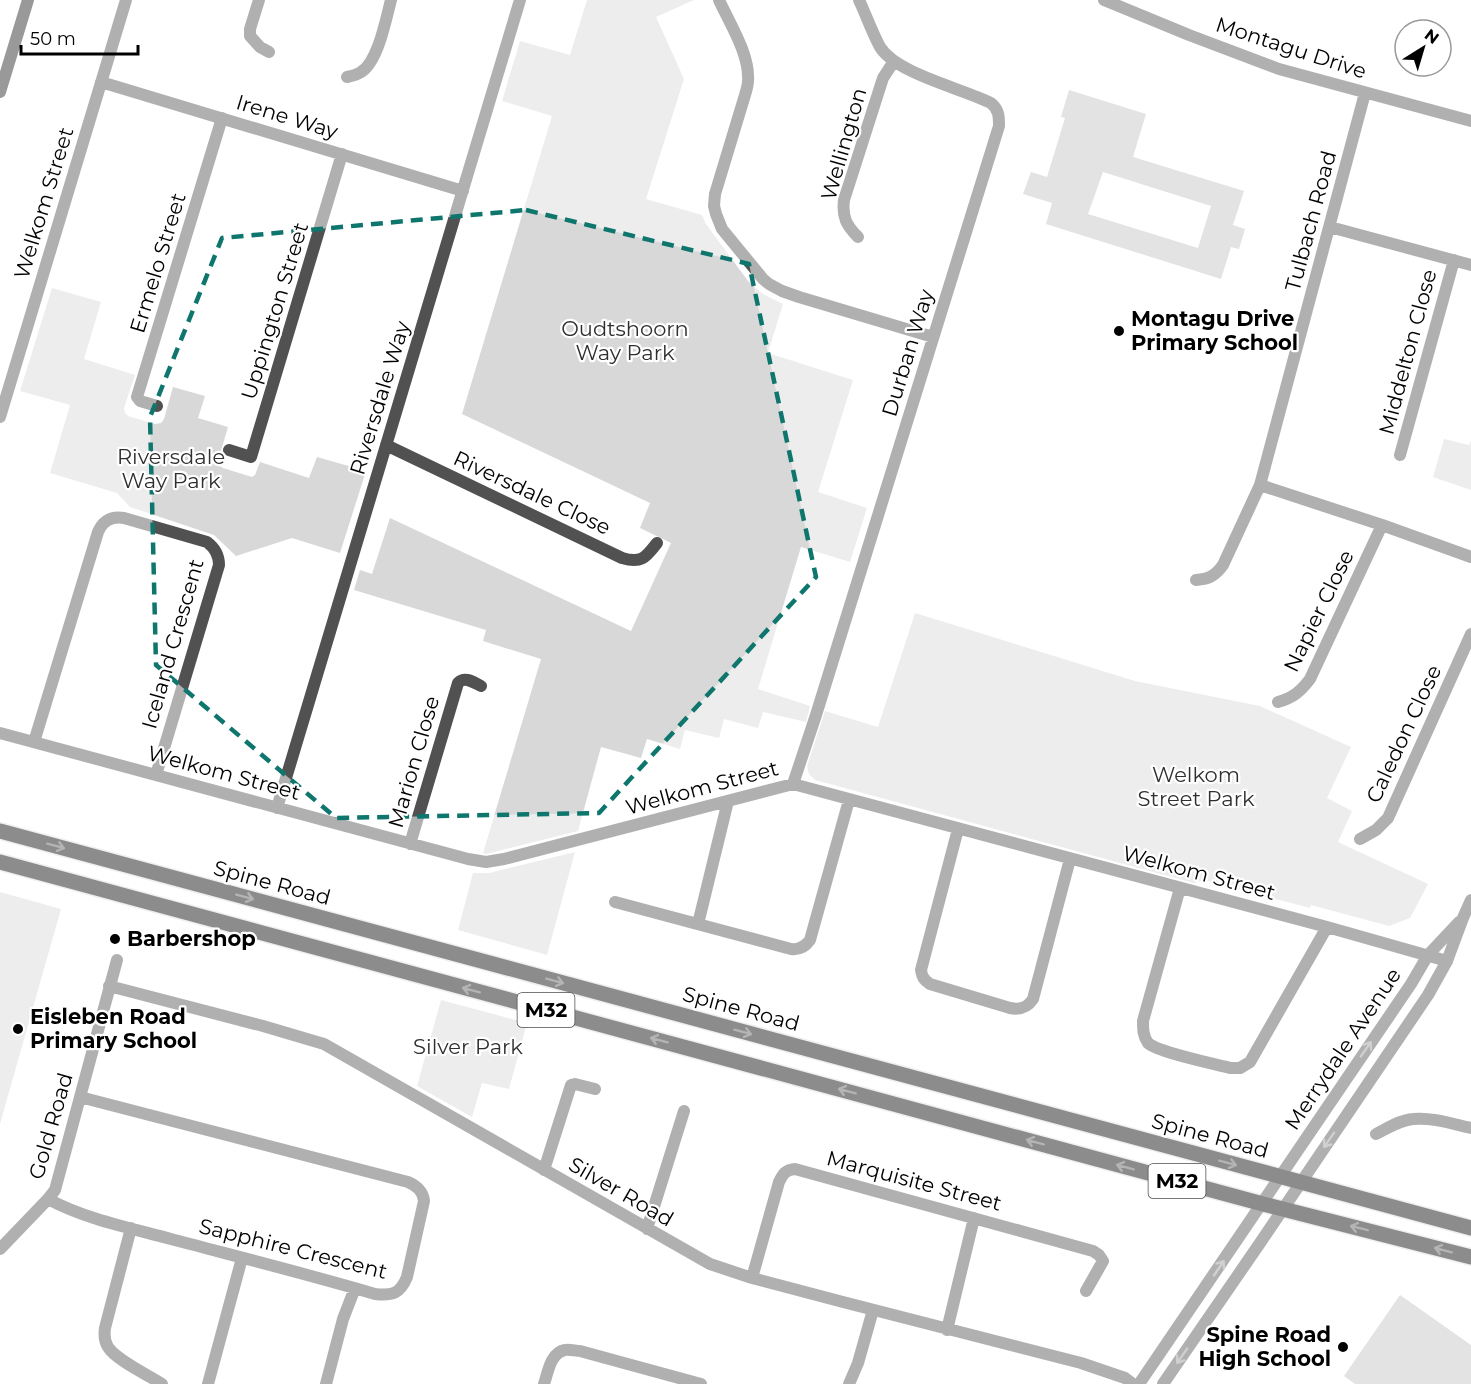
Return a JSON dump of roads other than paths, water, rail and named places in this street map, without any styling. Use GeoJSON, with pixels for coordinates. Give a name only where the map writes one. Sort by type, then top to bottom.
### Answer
{"type":"FeatureCollection","features":[{"type":"Feature","properties":{"kind":"main road"},"geometry":{"type":"LineString","coordinates":[[0,92],[28,0]]}},
{"type":"Feature","properties":{"kind":"main road","name":"Spine Road"},"geometry":{"type":"LineString","coordinates":[[0,831],[1471,1228]]}},
{"type":"Feature","properties":{"kind":"main road","name":"M32"},"geometry":{"type":"LineString","coordinates":[[0,862],[1263,1204],[1471,1257]]}},
{"type":"Feature","properties":{"kind":"street","name":"Welkom Street"},"geometry":{"type":"LineString","coordinates":[[0,417],[126,0]]}},
{"type":"Feature","properties":{"kind":"street"},"geometry":{"type":"LineString","coordinates":[[259,0],[250,36],[260,47],[269,52]]}},
{"type":"Feature","properties":{"kind":"street"},"geometry":{"type":"LineString","coordinates":[[347,77],[360,73],[370,63],[377,48],[391,0]]}},
{"type":"Feature","properties":{"kind":"street","name":"Riversdale Way"},"geometry":{"type":"LineString","coordinates":[[277,808],[520,0]]}},
{"type":"Feature","properties":{"kind":"street"},"geometry":{"type":"LineString","coordinates":[[719,0],[744,53],[748,81],[715,194],[714,206],[722,229],[763,279],[774,287],[799,297],[933,337]]}},
{"type":"Feature","properties":{"kind":"street","name":"Durban Way"},"geometry":{"type":"LineString","coordinates":[[793,784],[999,126],[999,114],[996,107],[981,98],[908,70],[894,61],[880,47],[859,0]]}},
{"type":"Feature","properties":{"kind":"street","name":"Montagu Drive"},"geometry":{"type":"LineString","coordinates":[[1104,0],[1279,69],[1471,121]]}},
{"type":"Feature","properties":{"kind":"street","name":"Wellington"},"geometry":{"type":"LineString","coordinates":[[858,237],[846,222],[843,211],[844,200],[883,78],[894,61]]}},
{"type":"Feature","properties":{"kind":"street","name":"Irene Way"},"geometry":{"type":"LineString","coordinates":[[100,82],[463,191]]}},
{"type":"Feature","properties":{"kind":"street","name":"Tulbach Road"},"geometry":{"type":"LineString","coordinates":[[1196,580],[1208,579],[1215,575],[1223,565],[1260,485],[1365,93]]}},
{"type":"Feature","properties":{"kind":"street","name":"Ermelo Street"},"geometry":{"type":"LineString","coordinates":[[157,406],[140,401],[136,397],[222,118]]}},
{"type":"Feature","properties":{"kind":"street","name":"Uppington Street"},"geometry":{"type":"LineString","coordinates":[[230,450],[251,457],[342,154]]}},
{"type":"Feature","properties":{"kind":"street"},"geometry":{"type":"LineString","coordinates":[[1330,227],[1471,265]]}},
{"type":"Feature","properties":{"kind":"street","name":"Middelton Close"},"geometry":{"type":"LineString","coordinates":[[1400,455],[1454,260]]}},
{"type":"Feature","properties":{"kind":"street","name":"Riversdale Close"},"geometry":{"type":"LineString","coordinates":[[386,445],[622,558],[636,561],[642,559],[657,543]]}},
{"type":"Feature","properties":{"kind":"street"},"geometry":{"type":"LineString","coordinates":[[1260,485],[1471,557]]}},
{"type":"Feature","properties":{"kind":"street","name":"Iceland Crescent"},"geometry":{"type":"LineString","coordinates":[[34,742],[98,532],[111,518],[124,518],[207,542],[219,559],[156,775]]}},
{"type":"Feature","properties":{"kind":"street","name":"Napier Close"},"geometry":{"type":"LineString","coordinates":[[1278,702],[1296,695],[1310,679],[1382,525]]}},
{"type":"Feature","properties":{"kind":"street","name":"Caledon Close"},"geometry":{"type":"LineString","coordinates":[[1360,839],[1376,830],[1388,818],[1471,634]]}},
{"type":"Feature","properties":{"kind":"street","name":"Marion Close"},"geometry":{"type":"LineString","coordinates":[[410,844],[458,683],[465,679],[481,686]]}},
{"type":"Feature","properties":{"kind":"street","name":"Welkom Street"},"geometry":{"type":"LineString","coordinates":[[0,733],[410,844],[486,862],[793,784],[1447,961]]}},
{"type":"Feature","properties":{"kind":"street"},"geometry":{"type":"LineString","coordinates":[[615,902],[791,949],[799,949],[810,940],[849,800]]}},
{"type":"Feature","properties":{"kind":"street"},"geometry":{"type":"LineString","coordinates":[[698,924],[728,801]]}},
{"type":"Feature","properties":{"kind":"street"},"geometry":{"type":"LineString","coordinates":[[958,829],[921,970],[923,978],[930,984],[1010,1008],[1023,1008],[1033,999],[1070,859]]}},
{"type":"Feature","properties":{"kind":"street"},"geometry":{"type":"LineString","coordinates":[[1180,888],[1143,1021],[1143,1030],[1149,1044],[1154,1047],[1219,1065],[1236,1069],[1250,1062],[1327,927]]}},
{"type":"Feature","properties":{"kind":"street","name":"Merrydale Avenue"},"geometry":{"type":"LineString","coordinates":[[1163,1384],[1428,995],[1447,961],[1471,900]]}},
{"type":"Feature","properties":{"kind":"street","name":"Merrydale Avenue"},"geometry":{"type":"LineString","coordinates":[[1139,1384],[1263,1204],[1411,984],[1428,955],[1463,918]]}},
{"type":"Feature","properties":{"kind":"street","name":"Gold Road"},"geometry":{"type":"LineString","coordinates":[[0,1249],[55,1190],[117,960]]}},
{"type":"Feature","properties":{"kind":"street","name":"Silver Road"},"geometry":{"type":"LineString","coordinates":[[109,986],[324,1044],[710,1264],[752,1278],[1081,1363],[1125,1378],[1132,1384]]}},
{"type":"Feature","properties":{"kind":"street"},"geometry":{"type":"LineString","coordinates":[[544,1170],[569,1087],[575,1084],[595,1089]]}},
{"type":"Feature","properties":{"kind":"street","name":"Sapphire Crescent"},"geometry":{"type":"LineString","coordinates":[[48,1199],[78,1212],[131,1228],[375,1294],[388,1295],[396,1292],[403,1286],[406,1277],[424,1201],[424,1195],[416,1186],[408,1182],[80,1097]]}},
{"type":"Feature","properties":{"kind":"street"},"geometry":{"type":"LineString","coordinates":[[647,1229],[684,1111]]}},
{"type":"Feature","properties":{"kind":"street"},"geometry":{"type":"LineString","coordinates":[[1376,1134],[1412,1119],[1471,1128]]}},
{"type":"Feature","properties":{"kind":"street","name":"Marquisite Street"},"geometry":{"type":"LineString","coordinates":[[752,1278],[779,1182],[788,1170],[800,1171],[1093,1251],[1103,1261],[1086,1291]]}},
{"type":"Feature","properties":{"kind":"street"},"geometry":{"type":"LineString","coordinates":[[947,1330],[974,1218]]}},
{"type":"Feature","properties":{"kind":"street"},"geometry":{"type":"LineString","coordinates":[[131,1228],[104,1337],[106,1345],[112,1352],[162,1384]]}},
{"type":"Feature","properties":{"kind":"street"},"geometry":{"type":"LineString","coordinates":[[208,1384],[242,1258]]}},
{"type":"Feature","properties":{"kind":"street"},"geometry":{"type":"LineString","coordinates":[[326,1384],[343,1319],[355,1288]]}},
{"type":"Feature","properties":{"kind":"street"},"geometry":{"type":"LineString","coordinates":[[849,1384],[858,1363],[873,1310]]}},
{"type":"Feature","properties":{"kind":"street"},"geometry":{"type":"LineString","coordinates":[[544,1384],[551,1361],[558,1353],[565,1350],[580,1351],[701,1384]]}},
{"type":"Feature","properties":{"kind":"place","name":"Montagu Drive Primary School"},"geometry":{"type":"Point","coordinates":[1119,331]}},
{"type":"Feature","properties":{"kind":"place","name":"Barbershop"},"geometry":{"type":"Point","coordinates":[115,939]}},
{"type":"Feature","properties":{"kind":"place","name":"Eisleben Road Primary School"},"geometry":{"type":"Point","coordinates":[18,1029]}},
{"type":"Feature","properties":{"kind":"place","name":"Spine Road High School"},"geometry":{"type":"Point","coordinates":[1343,1347]}},
{"type":"Feature","properties":{"kind":"park label","name":"Oudtshoorn Way Park"},"geometry":{"type":"Point","coordinates":[625,341]}},
{"type":"Feature","properties":{"kind":"park label","name":"Riversdale Way Park"},"geometry":{"type":"Point","coordinates":[171,469]}},
{"type":"Feature","properties":{"kind":"park label","name":"Welkom Street Park"},"geometry":{"type":"Point","coordinates":[1196,787]}},
{"type":"Feature","properties":{"kind":"park label","name":"Silver Park"},"geometry":{"type":"Point","coordinates":[468,1047]}}]}
